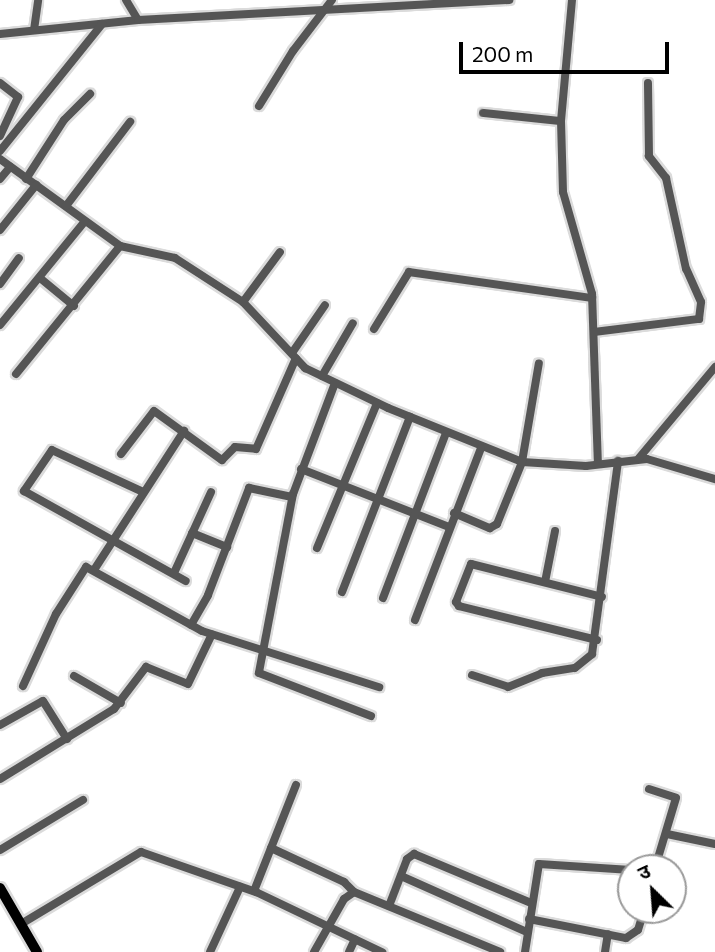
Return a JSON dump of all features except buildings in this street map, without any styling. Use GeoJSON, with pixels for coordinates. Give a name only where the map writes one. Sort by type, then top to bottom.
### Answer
{"type":"FeatureCollection","features":[{"type":"Feature","properties":{"kind":"main road"},"geometry":{"type":"LineString","coordinates":[[0,888],[37,952]]}},
{"type":"Feature","properties":{"kind":"street"},"geometry":{"type":"LineString","coordinates":[[126,0],[138,20]]}},
{"type":"Feature","properties":{"kind":"street"},"geometry":{"type":"LineString","coordinates":[[305,11],[311,0]]}},
{"type":"Feature","properties":{"kind":"street"},"geometry":{"type":"LineString","coordinates":[[259,106],[293,51],[332,0]]}},
{"type":"Feature","properties":{"kind":"street"},"geometry":{"type":"LineString","coordinates":[[0,34],[138,20],[509,0]]}},
{"type":"Feature","properties":{"kind":"street"},"geometry":{"type":"LineString","coordinates":[[572,0],[561,121],[562,192],[589,271],[594,332],[598,464]]}},
{"type":"Feature","properties":{"kind":"street"},"geometry":{"type":"LineString","coordinates":[[34,30],[40,1]]}},
{"type":"Feature","properties":{"kind":"street"},"geometry":{"type":"LineString","coordinates":[[0,151],[102,23]]}},
{"type":"Feature","properties":{"kind":"street"},"geometry":{"type":"LineString","coordinates":[[0,83],[18,97],[0,136]]}},
{"type":"Feature","properties":{"kind":"street"},"geometry":{"type":"LineString","coordinates":[[594,332],[699,319],[701,302],[686,269],[666,178],[649,156],[648,83]]}},
{"type":"Feature","properties":{"kind":"street"},"geometry":{"type":"LineString","coordinates":[[26,179],[60,124],[90,94]]}},
{"type":"Feature","properties":{"kind":"street"},"geometry":{"type":"LineString","coordinates":[[483,113],[561,121]]}},
{"type":"Feature","properties":{"kind":"street"},"geometry":{"type":"LineString","coordinates":[[66,206],[130,122]]}},
{"type":"Feature","properties":{"kind":"street"},"geometry":{"type":"LineString","coordinates":[[0,159],[120,246],[175,258],[243,302],[294,356],[322,376],[377,403],[481,448],[522,462],[598,464],[639,458],[715,479]]}},
{"type":"Feature","properties":{"kind":"street"},"geometry":{"type":"LineString","coordinates":[[0,179],[10,167]]}},
{"type":"Feature","properties":{"kind":"street"},"geometry":{"type":"LineString","coordinates":[[0,230],[36,186]]}},
{"type":"Feature","properties":{"kind":"street"},"geometry":{"type":"LineString","coordinates":[[0,325],[85,221]]}},
{"type":"Feature","properties":{"kind":"street"},"geometry":{"type":"LineString","coordinates":[[16,374],[74,306],[120,246]]}},
{"type":"Feature","properties":{"kind":"street"},"geometry":{"type":"LineString","coordinates":[[243,302],[280,252]]}},
{"type":"Feature","properties":{"kind":"street"},"geometry":{"type":"LineString","coordinates":[[0,284],[19,258]]}},
{"type":"Feature","properties":{"kind":"street"},"geometry":{"type":"LineString","coordinates":[[374,329],[409,272],[592,298]]}},
{"type":"Feature","properties":{"kind":"street"},"geometry":{"type":"LineString","coordinates":[[40,278],[74,306]]}},
{"type":"Feature","properties":{"kind":"street"},"geometry":{"type":"LineString","coordinates":[[121,454],[154,411],[222,460],[234,447],[256,449],[294,356],[325,305]]}},
{"type":"Feature","properties":{"kind":"street"},"geometry":{"type":"LineString","coordinates":[[322,376],[353,323]]}},
{"type":"Feature","properties":{"kind":"street"},"geometry":{"type":"LineString","coordinates":[[454,513],[495,527],[522,462],[539,363]]}},
{"type":"Feature","properties":{"kind":"street"},"geometry":{"type":"LineString","coordinates":[[639,458],[715,367]]}},
{"type":"Feature","properties":{"kind":"street"},"geometry":{"type":"LineString","coordinates":[[335,383],[292,497],[263,648],[261,678],[371,716]]}},
{"type":"Feature","properties":{"kind":"street"},"geometry":{"type":"LineString","coordinates":[[317,548],[377,403]]}},
{"type":"Feature","properties":{"kind":"street"},"geometry":{"type":"LineString","coordinates":[[342,592],[410,417]]}},
{"type":"Feature","properties":{"kind":"street"},"geometry":{"type":"LineString","coordinates":[[94,570],[141,491],[184,431]]}},
{"type":"Feature","properties":{"kind":"street"},"geometry":{"type":"LineString","coordinates":[[383,597],[446,433]]}},
{"type":"Feature","properties":{"kind":"street"},"geometry":{"type":"LineString","coordinates":[[415,620],[481,448]]}},
{"type":"Feature","properties":{"kind":"street"},"geometry":{"type":"LineString","coordinates":[[141,491],[52,450],[25,488],[27,495],[113,538],[186,581]]}},
{"type":"Feature","properties":{"kind":"street"},"geometry":{"type":"LineString","coordinates":[[472,675],[511,687],[542,673],[579,666],[592,654],[597,640],[618,461]]}},
{"type":"Feature","properties":{"kind":"street"},"geometry":{"type":"LineString","coordinates":[[301,469],[449,527]]}},
{"type":"Feature","properties":{"kind":"street"},"geometry":{"type":"LineString","coordinates":[[191,625],[227,547],[249,488],[292,497]]}},
{"type":"Feature","properties":{"kind":"street"},"geometry":{"type":"LineString","coordinates":[[174,573],[211,492]]}},
{"type":"Feature","properties":{"kind":"street"},"geometry":{"type":"LineString","coordinates":[[545,582],[555,531]]}},
{"type":"Feature","properties":{"kind":"street"},"geometry":{"type":"LineString","coordinates":[[192,533],[227,547]]}},
{"type":"Feature","properties":{"kind":"street"},"geometry":{"type":"LineString","coordinates":[[597,640],[459,606],[456,601],[471,564],[602,597]]}},
{"type":"Feature","properties":{"kind":"street"},"geometry":{"type":"LineString","coordinates":[[23,686],[81,570],[94,570],[191,625],[212,634],[379,687]]}},
{"type":"Feature","properties":{"kind":"street"},"geometry":{"type":"LineString","coordinates":[[0,779],[121,703],[148,667],[187,685],[212,634]]}},
{"type":"Feature","properties":{"kind":"street"},"geometry":{"type":"LineString","coordinates":[[74,676],[121,703]]}},
{"type":"Feature","properties":{"kind":"street"},"geometry":{"type":"LineString","coordinates":[[0,725],[41,701],[67,739]]}},
{"type":"Feature","properties":{"kind":"street"},"geometry":{"type":"LineString","coordinates":[[254,891],[296,785]]}},
{"type":"Feature","properties":{"kind":"street"},"geometry":{"type":"LineString","coordinates":[[649,789],[677,798],[661,854]]}},
{"type":"Feature","properties":{"kind":"street"},"geometry":{"type":"LineString","coordinates":[[0,850],[83,800]]}},
{"type":"Feature","properties":{"kind":"street"},"geometry":{"type":"LineString","coordinates":[[667,834],[715,844]]}},
{"type":"Feature","properties":{"kind":"street"},"geometry":{"type":"LineString","coordinates":[[271,848],[344,882],[354,892],[500,952]]}},
{"type":"Feature","properties":{"kind":"street"},"geometry":{"type":"LineString","coordinates":[[21,924],[141,852],[254,891],[382,952]]}},
{"type":"Feature","properties":{"kind":"street"},"geometry":{"type":"LineString","coordinates":[[388,906],[410,855],[418,854],[531,903]]}},
{"type":"Feature","properties":{"kind":"street"},"geometry":{"type":"LineString","coordinates":[[525,952],[535,870],[542,862],[617,869]]}},
{"type":"Feature","properties":{"kind":"street"},"geometry":{"type":"LineString","coordinates":[[401,876],[527,932]]}},
{"type":"Feature","properties":{"kind":"street"},"geometry":{"type":"LineString","coordinates":[[210,952],[240,887]]}},
{"type":"Feature","properties":{"kind":"street"},"geometry":{"type":"LineString","coordinates":[[314,952],[354,892]]}},
{"type":"Feature","properties":{"kind":"street"},"geometry":{"type":"LineString","coordinates":[[529,919],[622,938],[635,934],[639,924]]}},
{"type":"Feature","properties":{"kind":"street"},"geometry":{"type":"LineString","coordinates":[[605,952],[608,934]]}},
{"type":"Feature","properties":{"kind":"street"},"geometry":{"type":"LineString","coordinates":[[349,952],[355,939]]}}]}
